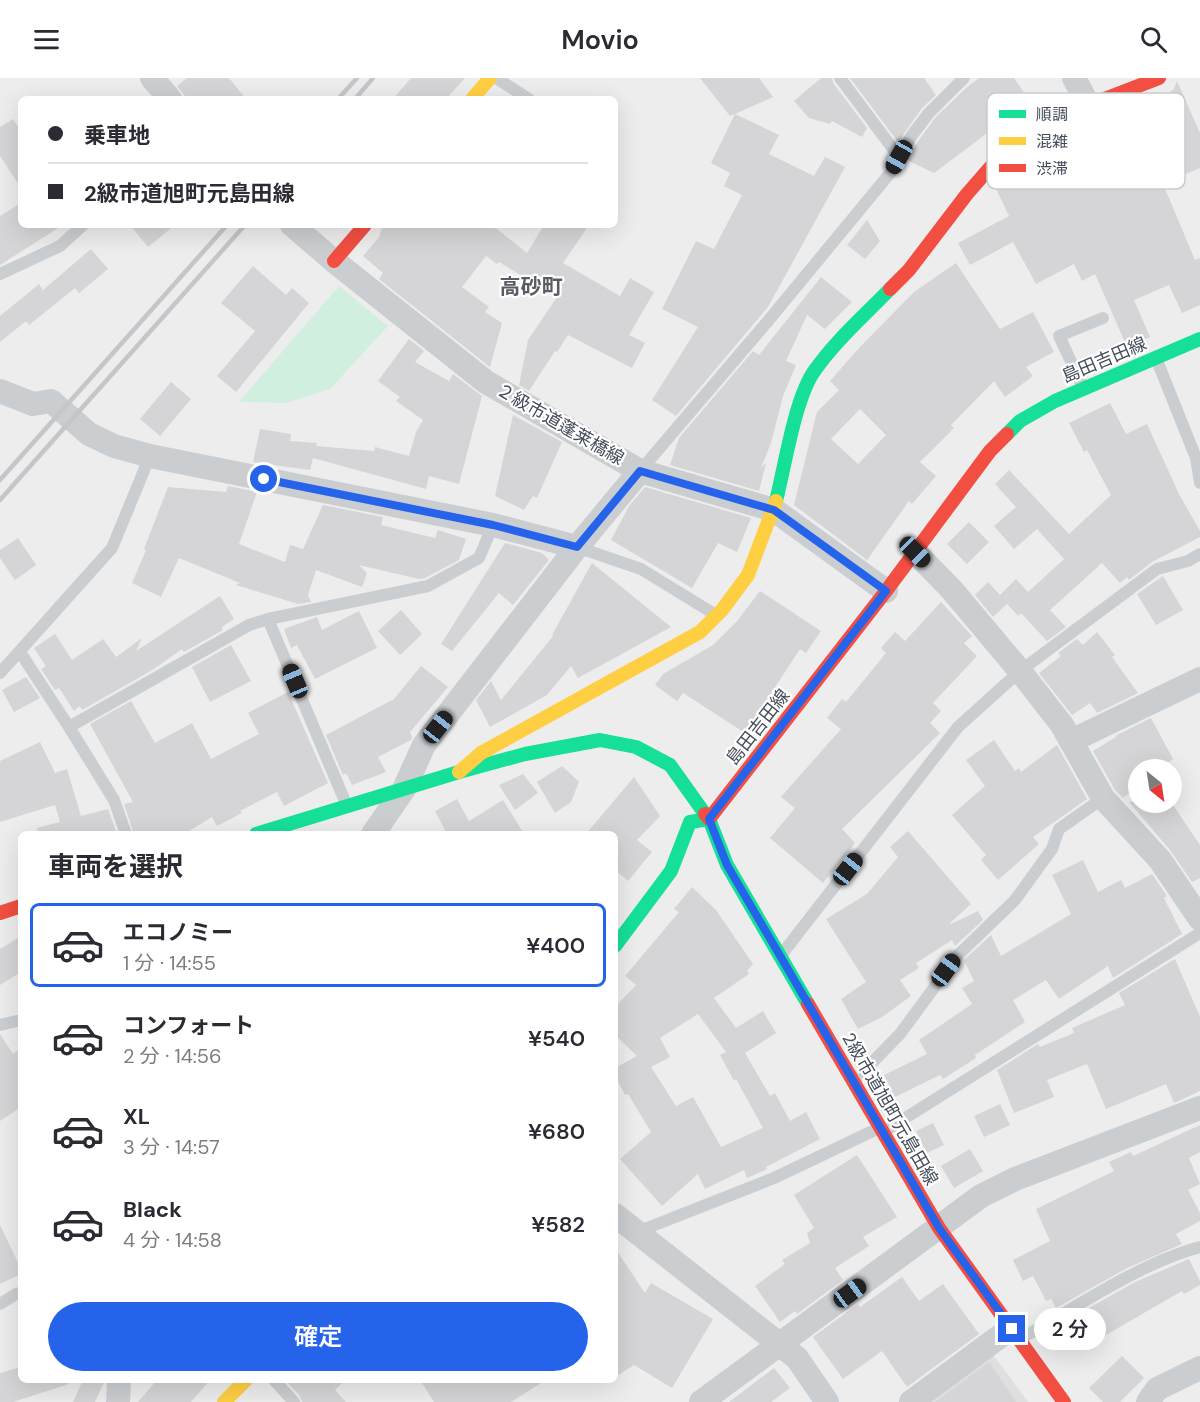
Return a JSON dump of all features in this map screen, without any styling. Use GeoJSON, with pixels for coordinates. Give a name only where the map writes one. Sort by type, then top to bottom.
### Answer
{"type":"FeatureCollection","features":[{"type":"Feature","properties":{"kind":"street"},"geometry":{"type":"LineString","coordinates":[[152,78],[167,96]]}},
{"type":"Feature","properties":{"kind":"street"},"geometry":{"type":"LineString","coordinates":[[475,96],[490,78]]}},
{"type":"Feature","properties":{"kind":"street"},"geometry":{"type":"LineString","coordinates":[[1074,78],[1082,93]]}},
{"type":"Feature","properties":{"kind":"street"},"geometry":{"type":"LineString","coordinates":[[1122,93],[1159,78]]}},
{"type":"Feature","properties":{"kind":"street"},"geometry":{"type":"LineString","coordinates":[[459,772],[481,753],[700,632],[717,615],[748,575],[774,510],[800,403],[814,372],[845,335],[909,270],[987,171]]}},
{"type":"Feature","properties":{"kind":"street","name":"２級市道蓬莱橋線"},"geometry":{"type":"LineString","coordinates":[[296,228],[486,382],[640,471],[774,510],[886,591]]}},
{"type":"Feature","properties":{"kind":"street"},"geometry":{"type":"LineString","coordinates":[[334,261],[362,228]]}},
{"type":"Feature","properties":{"kind":"street","name":"島田吉田線"},"geometry":{"type":"LineString","coordinates":[[709,819],[886,591],[990,451],[1020,421],[1084,387],[1200,339]]}},
{"type":"Feature","properties":{"kind":"street"},"geometry":{"type":"LineString","coordinates":[[0,391],[33,404],[51,401],[89,434],[114,446],[150,456],[493,525],[577,547]]}},
{"type":"Feature","properties":{"kind":"street"},"geometry":{"type":"LineString","coordinates":[[374,831],[404,789],[424,745],[577,547],[640,471]]}},
{"type":"Feature","properties":{"kind":"street"},"geometry":{"type":"LineString","coordinates":[[915,552],[952,590],[1062,725],[1103,798],[1160,860],[1200,919]]}},
{"type":"Feature","properties":{"kind":"street"},"geometry":{"type":"LineString","coordinates":[[1071,741],[1200,679]]}},
{"type":"Feature","properties":{"kind":"street"},"geometry":{"type":"LineString","coordinates":[[266,831],[525,754],[600,740],[636,747],[669,765],[709,819],[690,822],[671,871],[618,942]]}},
{"type":"Feature","properties":{"kind":"street","name":"2級市道旭町元島田線"},"geometry":{"type":"LineString","coordinates":[[709,819],[727,865],[939,1228],[1064,1402]]}},
{"type":"Feature","properties":{"kind":"street"},"geometry":{"type":"LineString","coordinates":[[0,913],[18,907]]}},
{"type":"Feature","properties":{"kind":"street"},"geometry":{"type":"LineString","coordinates":[[701,1402],[981,1196],[1015,1179],[1200,1108]]}},
{"type":"Feature","properties":{"kind":"street"},"geometry":{"type":"LineString","coordinates":[[618,1217],[797,1358],[827,1402]]}},
{"type":"Feature","properties":{"kind":"street"},"geometry":{"type":"LineString","coordinates":[[911,1402],[1016,1334]]}},
{"type":"Feature","properties":{"kind":"street"},"geometry":{"type":"LineString","coordinates":[[1148,1402],[1157,1389],[1200,1368]]}},
{"type":"Feature","properties":{"kind":"street"},"geometry":{"type":"LineString","coordinates":[[118,1402],[119,1383]]}},
{"type":"Feature","properties":{"kind":"street"},"geometry":{"type":"LineString","coordinates":[[224,1402],[243,1383]]}},
{"type":"Feature","properties":{"kind":"lane"},"geometry":{"type":"LineString","coordinates":[[496,78],[524,96]]}},
{"type":"Feature","properties":{"kind":"lane"},"geometry":{"type":"LineString","coordinates":[[840,78],[899,157]]}},
{"type":"Feature","properties":{"kind":"lane"},"geometry":{"type":"LineString","coordinates":[[640,471],[891,172],[912,135],[929,113],[964,78]]}},
{"type":"Feature","properties":{"kind":"lane"},"geometry":{"type":"LineString","coordinates":[[0,274],[60,246],[80,228]]}},
{"type":"Feature","properties":{"kind":"lane"},"geometry":{"type":"LineString","coordinates":[[1084,387],[1059,336],[1103,318]]}},
{"type":"Feature","properties":{"kind":"lane"},"geometry":{"type":"LineString","coordinates":[[1155,358],[1196,458],[1200,483]]}},
{"type":"Feature","properties":{"kind":"lane"},"geometry":{"type":"LineString","coordinates":[[0,673],[112,548],[150,456]]}},
{"type":"Feature","properties":{"kind":"lane"},"geometry":{"type":"LineString","coordinates":[[69,727],[249,625],[268,619],[428,586],[479,558],[493,525]]}},
{"type":"Feature","properties":{"kind":"lane"},"geometry":{"type":"LineString","coordinates":[[577,547],[641,569],[717,615]]}},
{"type":"Feature","properties":{"kind":"lane"},"geometry":{"type":"LineString","coordinates":[[779,957],[958,727],[1020,671],[1157,569],[1188,561],[1200,554]]}},
{"type":"Feature","properties":{"kind":"lane"},"geometry":{"type":"LineString","coordinates":[[268,619],[347,806]]}},
{"type":"Feature","properties":{"kind":"lane"},"geometry":{"type":"LineString","coordinates":[[20,652],[114,800],[125,831]]}},
{"type":"Feature","properties":{"kind":"lane"},"geometry":{"type":"LineString","coordinates":[[853,1082],[900,1034],[958,955],[1015,900],[1052,849],[1059,829],[1103,798]]}},
{"type":"Feature","properties":{"kind":"lane"},"geometry":{"type":"LineString","coordinates":[[637,1232],[774,1178],[881,1130],[1200,933]]}},
{"type":"Feature","properties":{"kind":"lane"},"geometry":{"type":"LineString","coordinates":[[0,1025],[18,1021]]}},
{"type":"Feature","properties":{"kind":"lane"},"geometry":{"type":"LineString","coordinates":[[1016,1334],[1138,1272],[1185,1251],[1200,1247]]}},
{"type":"Feature","properties":{"kind":"lane"},"geometry":{"type":"LineString","coordinates":[[0,1304],[18,1294]]}},
{"type":"Feature","properties":{"kind":"lane"},"geometry":{"type":"LineString","coordinates":[[277,1383],[294,1402]]}},
{"type":"Feature","properties":{"kind":"shaded area"},"geometry":{"type":"Polygon","coordinates":[[[991,1352],[1028,1402],[924,1402],[991,1352]]]}},
{"type":"Feature","properties":{"kind":"green space"},"geometry":{"type":"Polygon","coordinates":[[[339,286],[388,326],[330,389],[286,403],[239,402],[339,286]]]}},
{"type":"Feature","properties":{"kind":"building"},"geometry":{"type":"Polygon","coordinates":[[[187,78],[229,78],[244,96],[185,96],[177,86],[187,78]]]}},
{"type":"Feature","properties":{"kind":"building"},"geometry":{"type":"Polygon","coordinates":[[[411,78],[465,78],[449,96],[396,96],[411,78]]]}},
{"type":"Feature","properties":{"kind":"building"},"geometry":{"type":"Polygon","coordinates":[[[700,78],[759,78],[773,97],[730,116],[700,78]]]}},
{"type":"Feature","properties":{"kind":"building"},"geometry":{"type":"Polygon","coordinates":[[[821,78],[832,78],[833,83],[867,128],[862,137],[832,121],[830,124],[809,118],[794,101],[821,78]]]}},
{"type":"Feature","properties":{"kind":"building"},"geometry":{"type":"Polygon","coordinates":[[[850,78],[924,78],[936,95],[922,108],[898,142],[850,78]]]}},
{"type":"Feature","properties":{"kind":"building"},"geometry":{"type":"Polygon","coordinates":[[[979,78],[1014,78],[1024,93],[987,93],[987,133],[934,173],[907,160],[935,118],[979,78]]]}},
{"type":"Feature","properties":{"kind":"building"},"geometry":{"type":"Polygon","coordinates":[[[1177,81],[1182,93],[1169,93],[1174,89],[1177,81]]]}},
{"type":"Feature","properties":{"kind":"building"},"geometry":{"type":"Polygon","coordinates":[[[1185,99],[1200,133],[1200,168],[1185,174],[1185,99]]]}},
{"type":"Feature","properties":{"kind":"building"},"geometry":{"type":"Polygon","coordinates":[[[735,114],[779,135],[769,154],[814,176],[825,157],[845,167],[768,307],[676,416],[652,400],[698,327],[662,309],[696,241],[714,249],[742,195],[724,186],[730,173],[711,163],[735,114]]]}},
{"type":"Feature","properties":{"kind":"building"},"geometry":{"type":"Polygon","coordinates":[[[13,119],[18,126],[18,183],[0,156],[0,127],[13,119]]]}},
{"type":"Feature","properties":{"kind":"building"},"geometry":{"type":"Polygon","coordinates":[[[996,189],[1165,189],[1195,260],[1200,258],[1200,305],[1182,313],[1169,285],[1134,300],[1150,337],[1127,347],[1095,274],[1082,281],[1074,264],[1036,284],[1013,242],[970,265],[958,243],[1009,216],[996,189]]]}},
{"type":"Feature","properties":{"kind":"building"},"geometry":{"type":"Polygon","coordinates":[[[18,205],[18,228],[58,228],[0,265],[0,216],[18,205]]]}},
{"type":"Feature","properties":{"kind":"building"},"geometry":{"type":"Polygon","coordinates":[[[867,220],[880,241],[865,259],[847,245],[867,220]]]}},
{"type":"Feature","properties":{"kind":"building"},"geometry":{"type":"Polygon","coordinates":[[[132,228],[171,228],[148,247],[132,228]]]}},
{"type":"Feature","properties":{"kind":"building"},"geometry":{"type":"Polygon","coordinates":[[[382,228],[496,228],[527,253],[542,228],[587,228],[563,263],[620,296],[630,278],[654,292],[629,335],[645,343],[632,368],[568,335],[529,391],[519,385],[528,340],[557,297],[486,256],[462,287],[489,307],[485,312],[502,323],[490,367],[379,279],[383,273],[363,256],[379,237],[382,228]]]}},
{"type":"Feature","properties":{"kind":"building"},"geometry":{"type":"Polygon","coordinates":[[[91,249],[108,269],[79,293],[75,288],[29,325],[26,321],[0,342],[0,316],[39,284],[43,290],[91,249]]]}},
{"type":"Feature","properties":{"kind":"building"},"geometry":{"type":"Polygon","coordinates":[[[956,263],[1000,329],[1033,312],[1054,352],[1026,367],[1033,376],[1005,397],[994,381],[951,425],[954,428],[920,462],[936,476],[912,504],[909,501],[867,560],[794,505],[817,412],[839,390],[830,381],[914,292],[956,263]],[[860,409],[831,439],[858,464],[886,435],[860,409]]]}},
{"type":"Feature","properties":{"kind":"building"},"geometry":{"type":"Polygon","coordinates":[[[253,266],[286,295],[292,288],[309,303],[236,392],[217,376],[255,331],[221,303],[253,266]]]}},
{"type":"Feature","properties":{"kind":"building"},"geometry":{"type":"Polygon","coordinates":[[[821,277],[852,302],[825,329],[807,315],[786,361],[796,365],[783,396],[771,443],[761,468],[766,463],[759,491],[670,465],[679,438],[753,351],[759,355],[821,277]]]}},
{"type":"Feature","properties":{"kind":"building"},"geometry":{"type":"Polygon","coordinates":[[[409,339],[424,351],[415,362],[449,381],[453,374],[482,396],[459,484],[429,476],[426,489],[313,458],[310,470],[253,462],[260,429],[291,434],[290,441],[317,443],[316,446],[374,451],[375,447],[409,456],[416,432],[423,420],[396,401],[400,397],[378,381],[409,339]]]}},
{"type":"Feature","properties":{"kind":"building"},"geometry":{"type":"Polygon","coordinates":[[[171,382],[191,399],[160,436],[140,419],[171,382]]]}},
{"type":"Feature","properties":{"kind":"building"},"geometry":{"type":"Polygon","coordinates":[[[1110,403],[1126,434],[1147,424],[1179,494],[1200,531],[1200,537],[1152,562],[1129,580],[1127,577],[1120,583],[1102,563],[1050,610],[1066,627],[1047,641],[1021,613],[1018,616],[1007,604],[993,617],[975,595],[988,582],[1000,595],[1016,579],[1028,592],[1064,559],[1037,529],[1014,549],[994,526],[1016,507],[995,484],[1009,470],[1069,534],[1111,495],[1087,450],[1084,452],[1069,423],[1110,403]]]}},
{"type":"Feature","properties":{"kind":"building"},"geometry":{"type":"Polygon","coordinates":[[[513,415],[562,442],[537,498],[533,496],[524,510],[495,496],[513,415]]]}},
{"type":"Feature","properties":{"kind":"building"},"geometry":{"type":"Polygon","coordinates":[[[228,486],[257,492],[239,544],[285,562],[290,545],[303,549],[323,505],[383,517],[381,525],[435,538],[438,530],[466,539],[459,560],[425,578],[419,579],[359,565],[367,573],[362,587],[316,570],[308,595],[311,602],[298,604],[236,585],[240,583],[179,558],[161,597],[132,583],[168,487],[226,492],[228,486]]]}},
{"type":"Feature","properties":{"kind":"building"},"geometry":{"type":"Polygon","coordinates":[[[645,487],[751,518],[737,552],[718,543],[692,588],[611,540],[629,506],[645,487]]]}},
{"type":"Feature","properties":{"kind":"building"},"geometry":{"type":"Polygon","coordinates":[[[969,522],[989,542],[967,564],[947,544],[969,522]]]}},
{"type":"Feature","properties":{"kind":"building"},"geometry":{"type":"Polygon","coordinates":[[[18,538],[36,565],[15,580],[0,558],[0,550],[18,538]]]}},
{"type":"Feature","properties":{"kind":"building"},"geometry":{"type":"Polygon","coordinates":[[[505,543],[542,553],[549,560],[513,605],[499,593],[452,651],[441,644],[505,543]]]}},
{"type":"Feature","properties":{"kind":"building"},"geometry":{"type":"Polygon","coordinates":[[[592,563],[671,627],[578,678],[571,666],[547,695],[490,727],[476,700],[491,681],[501,700],[553,636],[592,563]]]}},
{"type":"Feature","properties":{"kind":"building"},"geometry":{"type":"Polygon","coordinates":[[[1163,576],[1183,610],[1156,625],[1137,594],[1163,576]]]}},
{"type":"Feature","properties":{"kind":"building"},"geometry":{"type":"Polygon","coordinates":[[[760,591],[821,631],[806,653],[800,649],[745,733],[683,693],[677,701],[655,685],[663,674],[713,645],[737,621],[760,591]]]}},
{"type":"Feature","properties":{"kind":"building"},"geometry":{"type":"Polygon","coordinates":[[[220,596],[234,619],[222,627],[223,630],[184,652],[182,649],[154,669],[82,710],[80,706],[74,711],[59,688],[55,690],[41,669],[46,666],[34,648],[55,634],[72,660],[103,639],[116,657],[142,638],[136,651],[220,596]]]}},
{"type":"Feature","properties":{"kind":"building"},"geometry":{"type":"Polygon","coordinates":[[[941,602],[972,636],[964,643],[977,656],[933,703],[941,711],[930,723],[940,733],[842,829],[855,843],[823,883],[770,838],[795,808],[781,797],[841,729],[827,718],[842,699],[846,702],[886,653],[881,648],[895,632],[905,641],[941,602]]]}},
{"type":"Feature","properties":{"kind":"building"},"geometry":{"type":"Polygon","coordinates":[[[401,610],[422,634],[400,655],[378,631],[401,610]]]}},
{"type":"Feature","properties":{"kind":"building"},"geometry":{"type":"Polygon","coordinates":[[[359,611],[377,648],[315,679],[297,645],[291,648],[284,629],[317,617],[322,630],[359,611]]]}},
{"type":"Feature","properties":{"kind":"building"},"geometry":{"type":"Polygon","coordinates":[[[1097,632],[1115,655],[1112,657],[1138,693],[1097,713],[1090,703],[1072,715],[1039,673],[1061,656],[1058,653],[1077,639],[1083,645],[1097,632]]]}},
{"type":"Feature","properties":{"kind":"building"},"geometry":{"type":"Polygon","coordinates":[[[231,645],[251,681],[210,702],[192,667],[231,645]]]}},
{"type":"Feature","properties":{"kind":"building"},"geometry":{"type":"Polygon","coordinates":[[[421,666],[448,687],[410,732],[411,740],[378,757],[386,772],[352,785],[346,773],[343,775],[326,735],[394,699],[421,666]]]}},
{"type":"Feature","properties":{"kind":"building"},"geometry":{"type":"Polygon","coordinates":[[[26,677],[40,698],[14,712],[2,690],[26,677]]]}},
{"type":"Feature","properties":{"kind":"building"},"geometry":{"type":"Polygon","coordinates":[[[288,692],[328,783],[284,806],[277,792],[217,826],[212,817],[189,831],[133,831],[124,804],[133,802],[90,724],[131,701],[155,743],[192,723],[211,759],[259,734],[248,713],[288,692]]]}},
{"type":"Feature","properties":{"kind":"building"},"geometry":{"type":"Polygon","coordinates":[[[1151,718],[1173,759],[1128,759],[1128,794],[1123,798],[1115,790],[1093,751],[1115,736],[1151,718]]]}},
{"type":"Feature","properties":{"kind":"building"},"geometry":{"type":"Polygon","coordinates":[[[994,740],[1015,771],[1019,768],[1021,772],[1057,745],[1087,799],[1033,837],[1039,844],[998,880],[981,860],[986,855],[952,815],[985,786],[966,760],[994,740]]]}},
{"type":"Feature","properties":{"kind":"building"},"geometry":{"type":"Polygon","coordinates":[[[40,742],[55,773],[67,769],[81,816],[108,809],[116,831],[38,831],[37,828],[60,822],[55,805],[0,822],[0,761],[40,742]]]}},
{"type":"Feature","properties":{"kind":"building"},"geometry":{"type":"Polygon","coordinates":[[[562,766],[579,782],[571,802],[555,813],[537,782],[562,766]]]}},
{"type":"Feature","properties":{"kind":"building"},"geometry":{"type":"Polygon","coordinates":[[[523,774],[538,793],[515,810],[499,785],[523,774]]]}},
{"type":"Feature","properties":{"kind":"building"},"geometry":{"type":"Polygon","coordinates":[[[634,777],[660,816],[637,840],[652,852],[628,881],[618,873],[618,831],[589,831],[634,777]]]}},
{"type":"Feature","properties":{"kind":"building"},"geometry":{"type":"Polygon","coordinates":[[[457,799],[469,821],[503,800],[522,831],[445,831],[435,811],[457,799]]]}},
{"type":"Feature","properties":{"kind":"building"},"geometry":{"type":"Polygon","coordinates":[[[1138,813],[1178,813],[1200,845],[1200,878],[1192,882],[1170,850],[1138,813]]]}},
{"type":"Feature","properties":{"kind":"building"},"geometry":{"type":"Polygon","coordinates":[[[908,831],[971,904],[950,923],[978,911],[983,920],[955,946],[952,940],[916,963],[919,968],[900,980],[911,996],[882,1017],[858,1029],[841,999],[866,982],[826,919],[867,894],[898,857],[890,847],[908,831]]]}},
{"type":"Feature","properties":{"kind":"building"},"geometry":{"type":"Polygon","coordinates":[[[1083,860],[1098,892],[1121,880],[1125,888],[1152,874],[1167,896],[1164,898],[1182,934],[1113,978],[1108,966],[1059,999],[1046,980],[1013,1000],[1025,1022],[943,1079],[940,1075],[895,1097],[884,1075],[927,1054],[919,1040],[972,1004],[962,988],[974,981],[964,960],[991,935],[1001,956],[1071,914],[1052,875],[1083,860]]]}},
{"type":"Feature","properties":{"kind":"building"},"geometry":{"type":"Polygon","coordinates":[[[692,887],[716,910],[753,964],[747,971],[749,974],[714,998],[736,1028],[763,1011],[776,1033],[745,1053],[770,1096],[775,1093],[790,1121],[806,1112],[820,1139],[747,1178],[744,1170],[705,1189],[698,1174],[662,1206],[620,1159],[651,1132],[618,1082],[618,1066],[637,1056],[618,1038],[618,1004],[636,985],[625,976],[679,912],[674,909],[692,887]],[[698,1014],[660,1038],[670,1057],[651,1067],[676,1106],[693,1097],[721,1147],[763,1128],[720,1055],[726,1052],[698,1014]]]}},
{"type":"Feature","properties":{"kind":"building"},"geometry":{"type":"Polygon","coordinates":[[[18,938],[18,974],[0,985],[0,949],[18,938]]]}},
{"type":"Feature","properties":{"kind":"building"},"geometry":{"type":"Polygon","coordinates":[[[1175,959],[1200,1017],[1200,1091],[1174,1103],[1166,1084],[1106,1109],[1087,1064],[1047,1080],[1054,1097],[1014,1113],[997,1070],[1038,1044],[1040,1047],[1074,1033],[1072,1028],[1125,1005],[1119,993],[1175,959]]]}},
{"type":"Feature","properties":{"kind":"building"},"geometry":{"type":"Polygon","coordinates":[[[0,1034],[13,1054],[18,1050],[18,1109],[0,1121],[0,1034]]]}},
{"type":"Feature","properties":{"kind":"building"},"geometry":{"type":"Polygon","coordinates":[[[1000,1104],[1010,1125],[984,1137],[974,1116],[1000,1104]]]}},
{"type":"Feature","properties":{"kind":"building"},"geometry":{"type":"Polygon","coordinates":[[[933,1123],[944,1145],[927,1153],[916,1131],[933,1123]]]}},
{"type":"Feature","properties":{"kind":"building"},"geometry":{"type":"Polygon","coordinates":[[[1200,1125],[1200,1152],[1189,1158],[1200,1184],[1188,1190],[1200,1213],[1200,1221],[1176,1234],[1182,1244],[1127,1268],[1056,1308],[1051,1299],[1046,1301],[1033,1276],[1023,1281],[1013,1260],[1050,1241],[1036,1209],[1114,1171],[1109,1162],[1131,1152],[1133,1156],[1200,1125]]]}},
{"type":"Feature","properties":{"kind":"building"},"geometry":{"type":"Polygon","coordinates":[[[970,1149],[983,1171],[954,1188],[941,1166],[970,1149]]]}},
{"type":"Feature","properties":{"kind":"building"},"geometry":{"type":"Polygon","coordinates":[[[857,1155],[897,1217],[863,1237],[869,1246],[835,1268],[843,1280],[797,1314],[795,1311],[780,1322],[755,1286],[785,1264],[782,1260],[810,1243],[807,1233],[814,1228],[794,1195],[857,1155]]]}},
{"type":"Feature","properties":{"kind":"building"},"geometry":{"type":"Polygon","coordinates":[[[0,1225],[18,1263],[18,1275],[0,1284],[0,1225]]]}},
{"type":"Feature","properties":{"kind":"building"},"geometry":{"type":"Polygon","coordinates":[[[618,1252],[645,1293],[651,1283],[713,1319],[672,1388],[634,1365],[618,1375],[618,1252]]]}},
{"type":"Feature","properties":{"kind":"building"},"geometry":{"type":"Polygon","coordinates":[[[1189,1259],[1200,1285],[1184,1294],[1182,1291],[1080,1350],[1064,1322],[1135,1282],[1189,1259]]]}},
{"type":"Feature","properties":{"kind":"building"},"geometry":{"type":"Polygon","coordinates":[[[902,1277],[919,1301],[943,1284],[979,1334],[907,1387],[882,1351],[843,1379],[813,1337],[858,1304],[860,1307],[902,1277]]]}},
{"type":"Feature","properties":{"kind":"building"},"geometry":{"type":"Polygon","coordinates":[[[1122,1356],[1144,1378],[1120,1402],[1103,1402],[1089,1388],[1122,1356]]]}},
{"type":"Feature","properties":{"kind":"building"},"geometry":{"type":"Polygon","coordinates":[[[989,1362],[1016,1402],[935,1402],[989,1362]]]}},
{"type":"Feature","properties":{"kind":"building"},"geometry":{"type":"Polygon","coordinates":[[[18,1368],[18,1383],[69,1384],[13,1402],[0,1402],[0,1373],[18,1368]]]}},
{"type":"Feature","properties":{"kind":"building"},"geometry":{"type":"Polygon","coordinates":[[[774,1368],[790,1388],[771,1402],[729,1402],[774,1368]]]}},
{"type":"Feature","properties":{"kind":"building"},"geometry":{"type":"Polygon","coordinates":[[[82,1383],[104,1383],[95,1402],[73,1402],[82,1383]]]}},
{"type":"Feature","properties":{"kind":"building"},"geometry":{"type":"Polygon","coordinates":[[[154,1383],[207,1383],[191,1402],[138,1402],[154,1383]]]}},
{"type":"Feature","properties":{"kind":"building"},"geometry":{"type":"Polygon","coordinates":[[[288,1383],[342,1383],[335,1390],[346,1402],[302,1402],[300,1396],[288,1383]]]}},
{"type":"Feature","properties":{"kind":"building"},"geometry":{"type":"Polygon","coordinates":[[[422,1383],[541,1383],[511,1402],[434,1402],[422,1383]]]}},
{"type":"Feature","properties":{"kind":"railway"},"geometry":{"type":"LineString","coordinates":[[341,96],[357,78]]}},
{"type":"Feature","properties":{"kind":"railway"},"geometry":{"type":"LineString","coordinates":[[358,96],[373,78]]}},
{"type":"Feature","properties":{"kind":"railway"},"geometry":{"type":"LineString","coordinates":[[0,480],[224,228]]}},
{"type":"Feature","properties":{"kind":"railway"},"geometry":{"type":"LineString","coordinates":[[0,500],[242,228]]}},
{"type":"Feature","properties":{"kind":"traffic: fast"},"geometry":{"type":"LineString","coordinates":[[776,501],[791,432],[808,382],[832,348],[890,289]]}},
{"type":"Feature","properties":{"kind":"traffic: fast"},"geometry":{"type":"LineString","coordinates":[[1007,434],[1020,421],[1055,401],[1200,339]]}},
{"type":"Feature","properties":{"kind":"traffic: fast"},"geometry":{"type":"LineString","coordinates":[[266,831],[525,754],[600,740],[636,747],[670,765],[705,814]]}},
{"type":"Feature","properties":{"kind":"traffic: fast"},"geometry":{"type":"LineString","coordinates":[[618,942],[671,871],[690,822],[709,819],[727,865],[808,1004]]}},
{"type":"Feature","properties":{"kind":"traffic: slow"},"geometry":{"type":"LineString","coordinates":[[475,96],[490,78]]}},
{"type":"Feature","properties":{"kind":"traffic: slow"},"geometry":{"type":"LineString","coordinates":[[459,772],[481,753],[700,632],[722,610],[748,575],[776,501]]}},
{"type":"Feature","properties":{"kind":"traffic: slow"},"geometry":{"type":"LineString","coordinates":[[224,1402],[243,1383]]}},
{"type":"Feature","properties":{"kind":"traffic: jam"},"geometry":{"type":"LineString","coordinates":[[1120,93],[1159,78]]}},
{"type":"Feature","properties":{"kind":"traffic: jam"},"geometry":{"type":"LineString","coordinates":[[890,289],[909,270],[987,171]]}},
{"type":"Feature","properties":{"kind":"traffic: jam"},"geometry":{"type":"LineString","coordinates":[[334,261],[362,228]]}},
{"type":"Feature","properties":{"kind":"traffic: jam"},"geometry":{"type":"LineString","coordinates":[[705,814],[709,819],[886,591],[990,451],[1007,434]]}},
{"type":"Feature","properties":{"kind":"traffic: jam"},"geometry":{"type":"LineString","coordinates":[[0,913],[18,907]]}},
{"type":"Feature","properties":{"kind":"traffic: jam"},"geometry":{"type":"LineString","coordinates":[[808,1004],[939,1228],[1064,1402]]}},
{"type":"Feature","properties":{"kind":"district","name":"高砂町"},"geometry":{"type":"Point","coordinates":[531,287]}},
{"type":"Feature","properties":{"kind":"route"},"geometry":{"type":"LineString","coordinates":[[264,479],[493,525],[577,547],[640,471],[774,510],[886,591],[709,819],[727,865],[939,1228],[1012,1329]]}}]}
